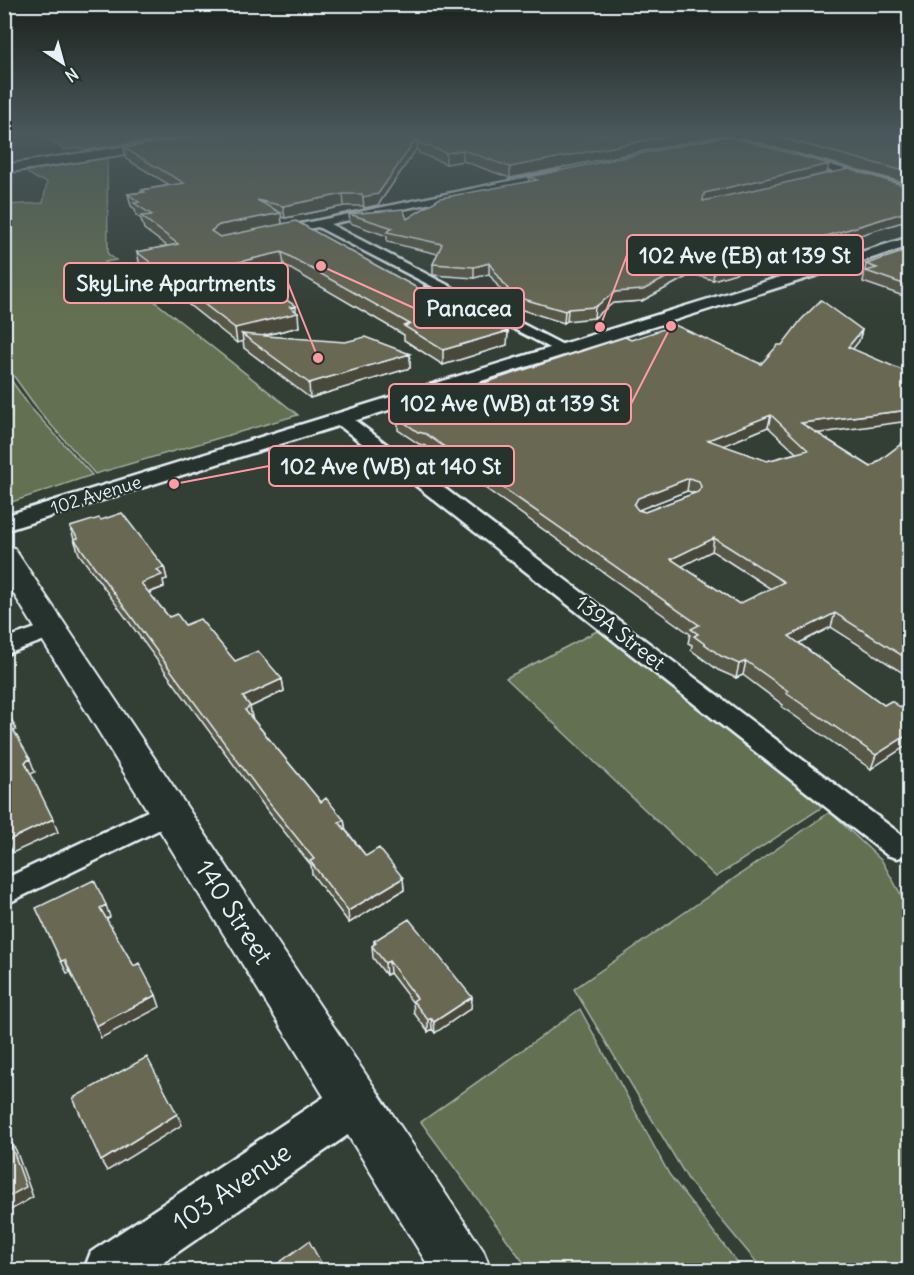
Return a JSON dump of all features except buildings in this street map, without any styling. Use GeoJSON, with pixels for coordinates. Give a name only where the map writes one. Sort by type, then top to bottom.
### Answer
{"type":"FeatureCollection","features":[{"type":"Feature","properties":{"kind":"main road","name":"140 Street"},"geometry":{"type":"LineString","coordinates":[[4,554],[463,1270]]}},
{"type":"Feature","properties":{"kind":"street"},"geometry":{"type":"LineString","coordinates":[[265,235],[464,194]]}},
{"type":"Feature","properties":{"kind":"street"},"geometry":{"type":"LineString","coordinates":[[319,224],[562,350]]}},
{"type":"Feature","properties":{"kind":"street","name":"102 Avenue"},"geometry":{"type":"LineString","coordinates":[[4,524],[909,241]]}},
{"type":"Feature","properties":{"kind":"street","name":"139A Street"},"geometry":{"type":"LineString","coordinates":[[342,419],[897,847]]}},
{"type":"Feature","properties":{"kind":"street"},"geometry":{"type":"LineString","coordinates":[[4,648],[52,629]]}},
{"type":"Feature","properties":{"kind":"street"},"geometry":{"type":"LineString","coordinates":[[4,893],[169,812]]}},
{"type":"Feature","properties":{"kind":"street","name":"103 Avenue"},"geometry":{"type":"LineString","coordinates":[[109,1270],[355,1103]]}},
{"type":"Feature","properties":{"kind":"green space"},"geometry":{"type":"Polygon","coordinates":[[[45,194],[107,194],[108,254],[116,260],[105,262],[298,415],[95,474],[42,415],[5,364],[5,205],[43,203],[45,194]]]}},
{"type":"Feature","properties":{"kind":"green space"},"geometry":{"type":"Polygon","coordinates":[[[4,370],[30,407],[92,475],[12,502],[5,498],[4,370]]]}},
{"type":"Feature","properties":{"kind":"green space"},"geometry":{"type":"Polygon","coordinates":[[[599,630],[824,806],[716,877],[506,678],[599,630]]]}},
{"type":"Feature","properties":{"kind":"green space"},"geometry":{"type":"Polygon","coordinates":[[[830,812],[882,861],[909,909],[909,1270],[763,1270],[689,1181],[574,989],[830,812]]]}},
{"type":"Feature","properties":{"kind":"green space"},"geometry":{"type":"Polygon","coordinates":[[[580,1009],[669,1174],[743,1270],[529,1270],[421,1122],[580,1009]]]}},
{"type":"Feature","properties":{"kind":"place","name":"Panacea"},"geometry":{"type":"Point","coordinates":[321,266]}},
{"type":"Feature","properties":{"kind":"place","name":"102 Ave (WB) at 139 St"},"geometry":{"type":"Point","coordinates":[671,326]}},
{"type":"Feature","properties":{"kind":"place","name":"102 Ave (EB) at 139 St"},"geometry":{"type":"Point","coordinates":[600,327]}},
{"type":"Feature","properties":{"kind":"place","name":"SkyLine Apartments"},"geometry":{"type":"Point","coordinates":[318,358]}},
{"type":"Feature","properties":{"kind":"place","name":"102 Ave (WB) at 140 St"},"geometry":{"type":"Point","coordinates":[174,484]}}]}
